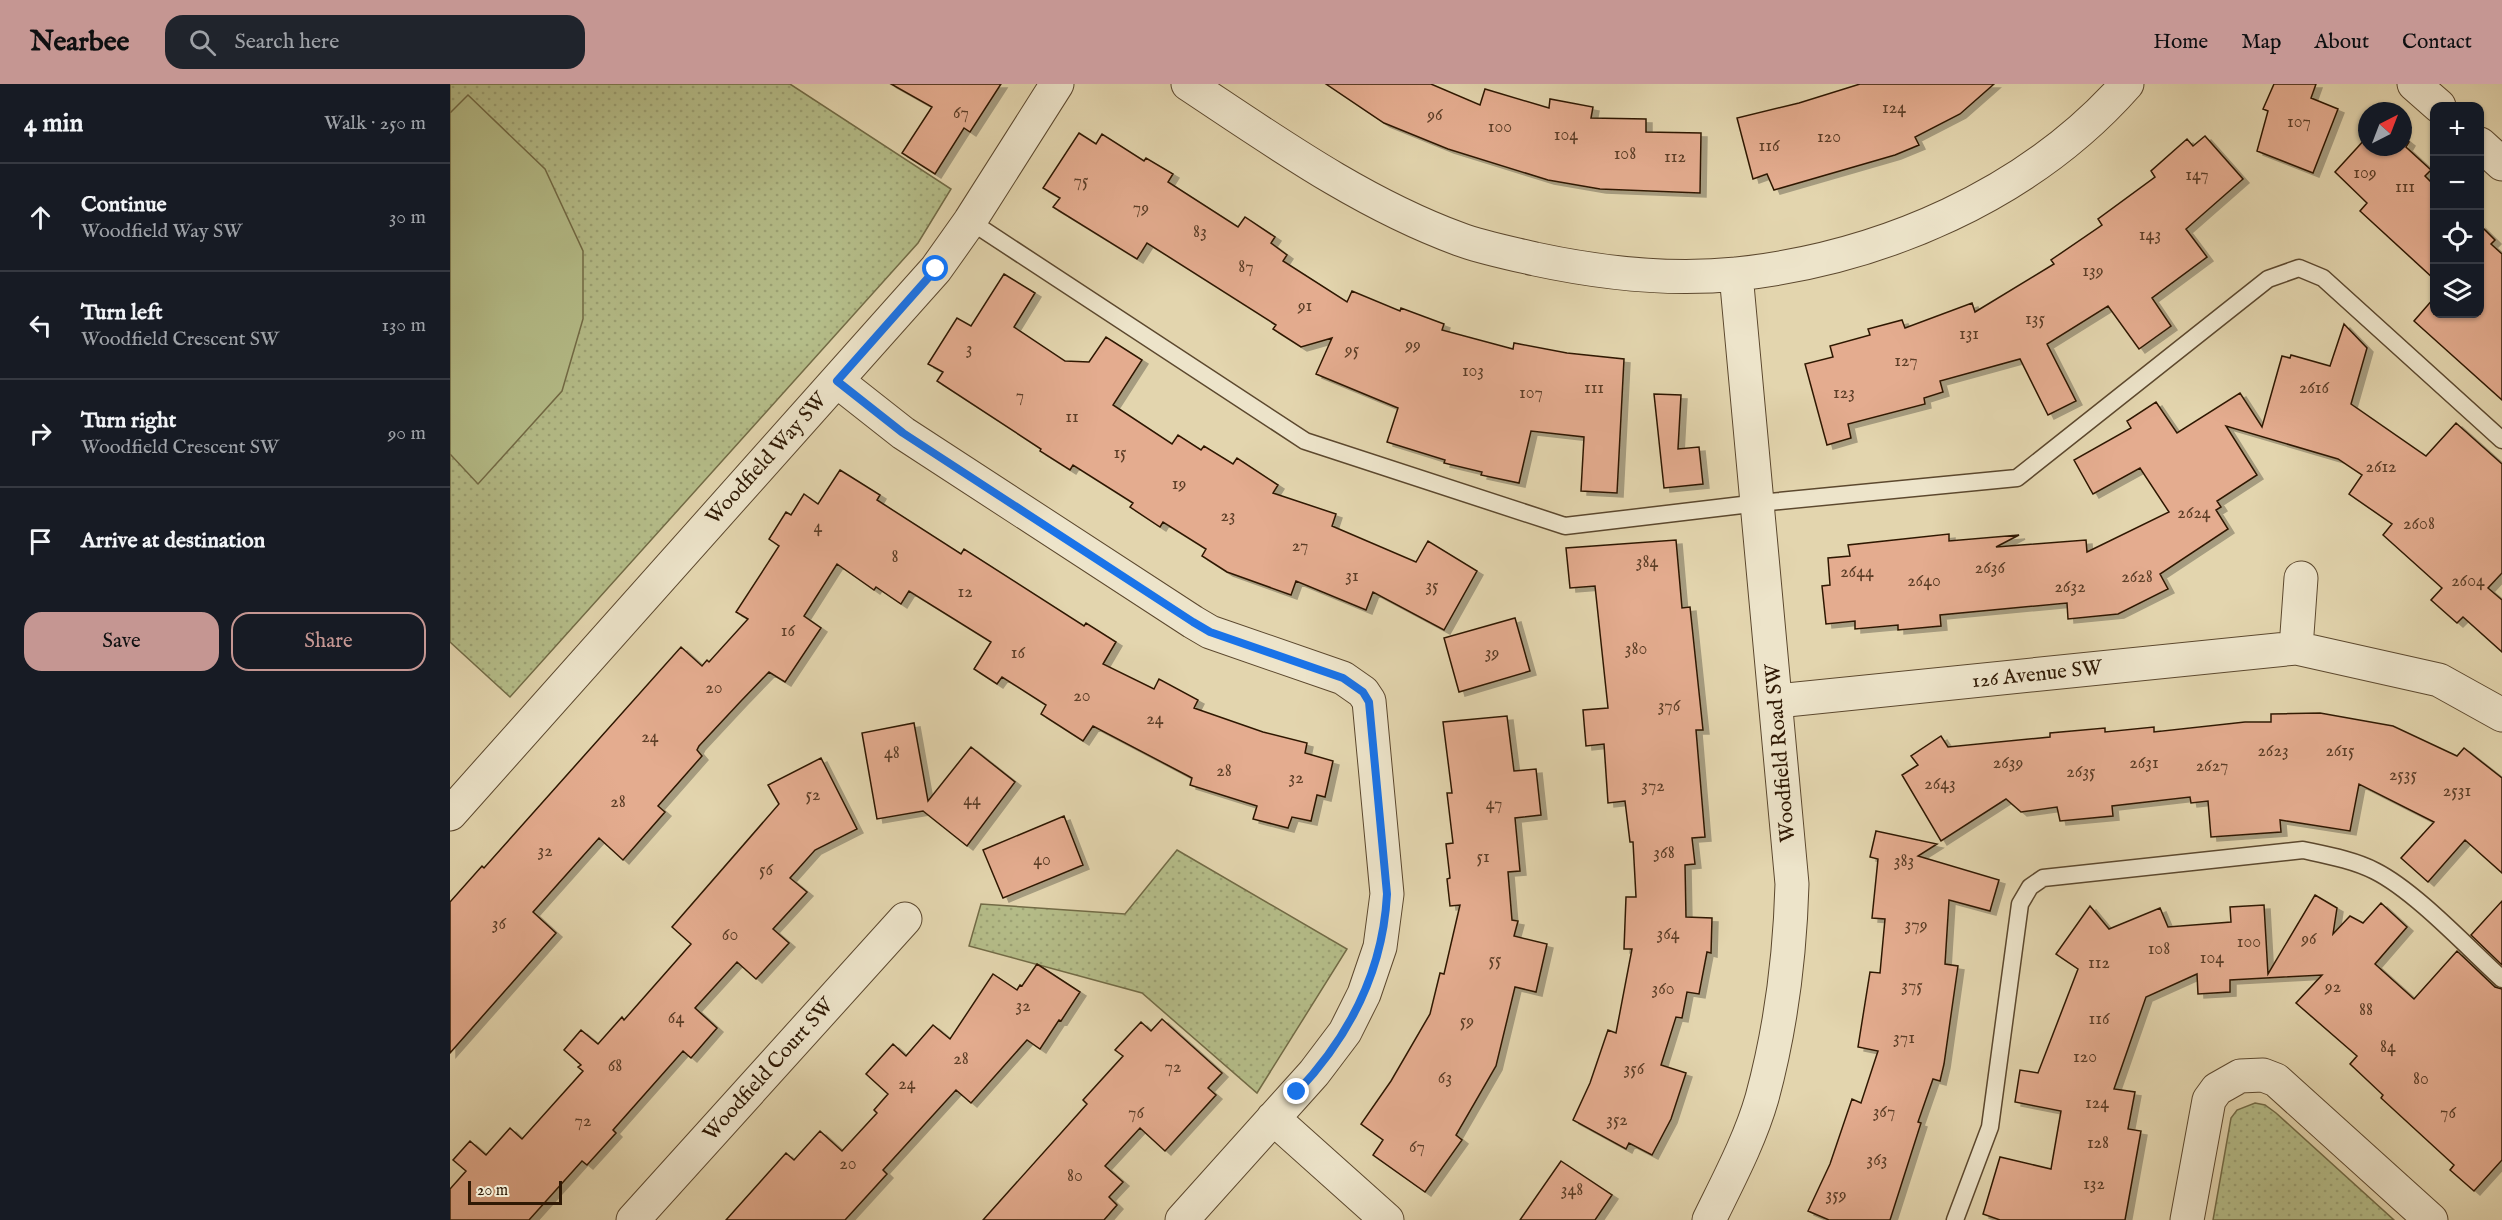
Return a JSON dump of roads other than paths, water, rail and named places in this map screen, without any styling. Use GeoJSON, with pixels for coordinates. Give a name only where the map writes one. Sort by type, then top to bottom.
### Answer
{"type":"FeatureCollection","features":[{"type":"Feature","properties":{"kind":"street","name":"Woodfield Way SW"},"geometry":{"type":"LineString","coordinates":[[450,814],[936,269],[970,221],[1057,84]]}},
{"type":"Feature","properties":{"kind":"street"},"geometry":{"type":"LineString","coordinates":[[1188,84],[1308,163],[1397,213],[1460,240],[1589,270],[1673,276],[1736,274],[1816,260],[1883,241],[1948,216],[1997,190],[2051,155],[2127,84]]}},
{"type":"Feature","properties":{"kind":"street"},"geometry":{"type":"LineString","coordinates":[[2414,84],[2434,102]]}},
{"type":"Feature","properties":{"kind":"street"},"geometry":{"type":"LineString","coordinates":[[2484,148],[2502,164]]}},
{"type":"Feature","properties":{"kind":"street","name":"Woodfield Road SW"},"geometry":{"type":"LineString","coordinates":[[1709,1220],[1736,1164],[1761,1100],[1781,1013],[1790,937],[1792,884],[1759,503],[1736,274]]}},
{"type":"Feature","properties":{"kind":"street"},"geometry":{"type":"LineString","coordinates":[[837,381],[903,433],[1193,622],[1210,632],[1343,678],[1363,692],[1369,702],[1387,894],[1380,947],[1364,994],[1345,1032],[1314,1073],[1182,1220]]}},
{"type":"Feature","properties":{"kind":"street"},"geometry":{"type":"LineString","coordinates":[[2296,648],[2301,578]]}},
{"type":"Feature","properties":{"kind":"street","name":"126 Avenue SW"},"geometry":{"type":"LineString","coordinates":[[1777,701],[2296,648],[2439,680],[2502,715]]}},
{"type":"Feature","properties":{"kind":"street","name":"Woodfield Court SW"},"geometry":{"type":"LineString","coordinates":[[633,1220],[905,919]]}},
{"type":"Feature","properties":{"kind":"street"},"geometry":{"type":"LineString","coordinates":[[2187,1220],[2209,1100],[2226,1082],[2240,1076],[2253,1075],[2276,1080],[2431,1220]]}},
{"type":"Feature","properties":{"kind":"street"},"geometry":{"type":"LineString","coordinates":[[1274,1118],[1387,1220]]}},
{"type":"Feature","properties":{"kind":"lane"},"geometry":{"type":"LineString","coordinates":[[970,221],[1305,441],[1564,526],[1759,503],[2017,478],[2268,279],[2299,268],[2323,278],[2502,440]]}},
{"type":"Feature","properties":{"kind":"lane"},"geometry":{"type":"LineString","coordinates":[[1955,1220],[1989,1127],[2020,904],[2030,887],[2043,878],[2303,850],[2375,870],[2413,898],[2502,979]]}}]}
